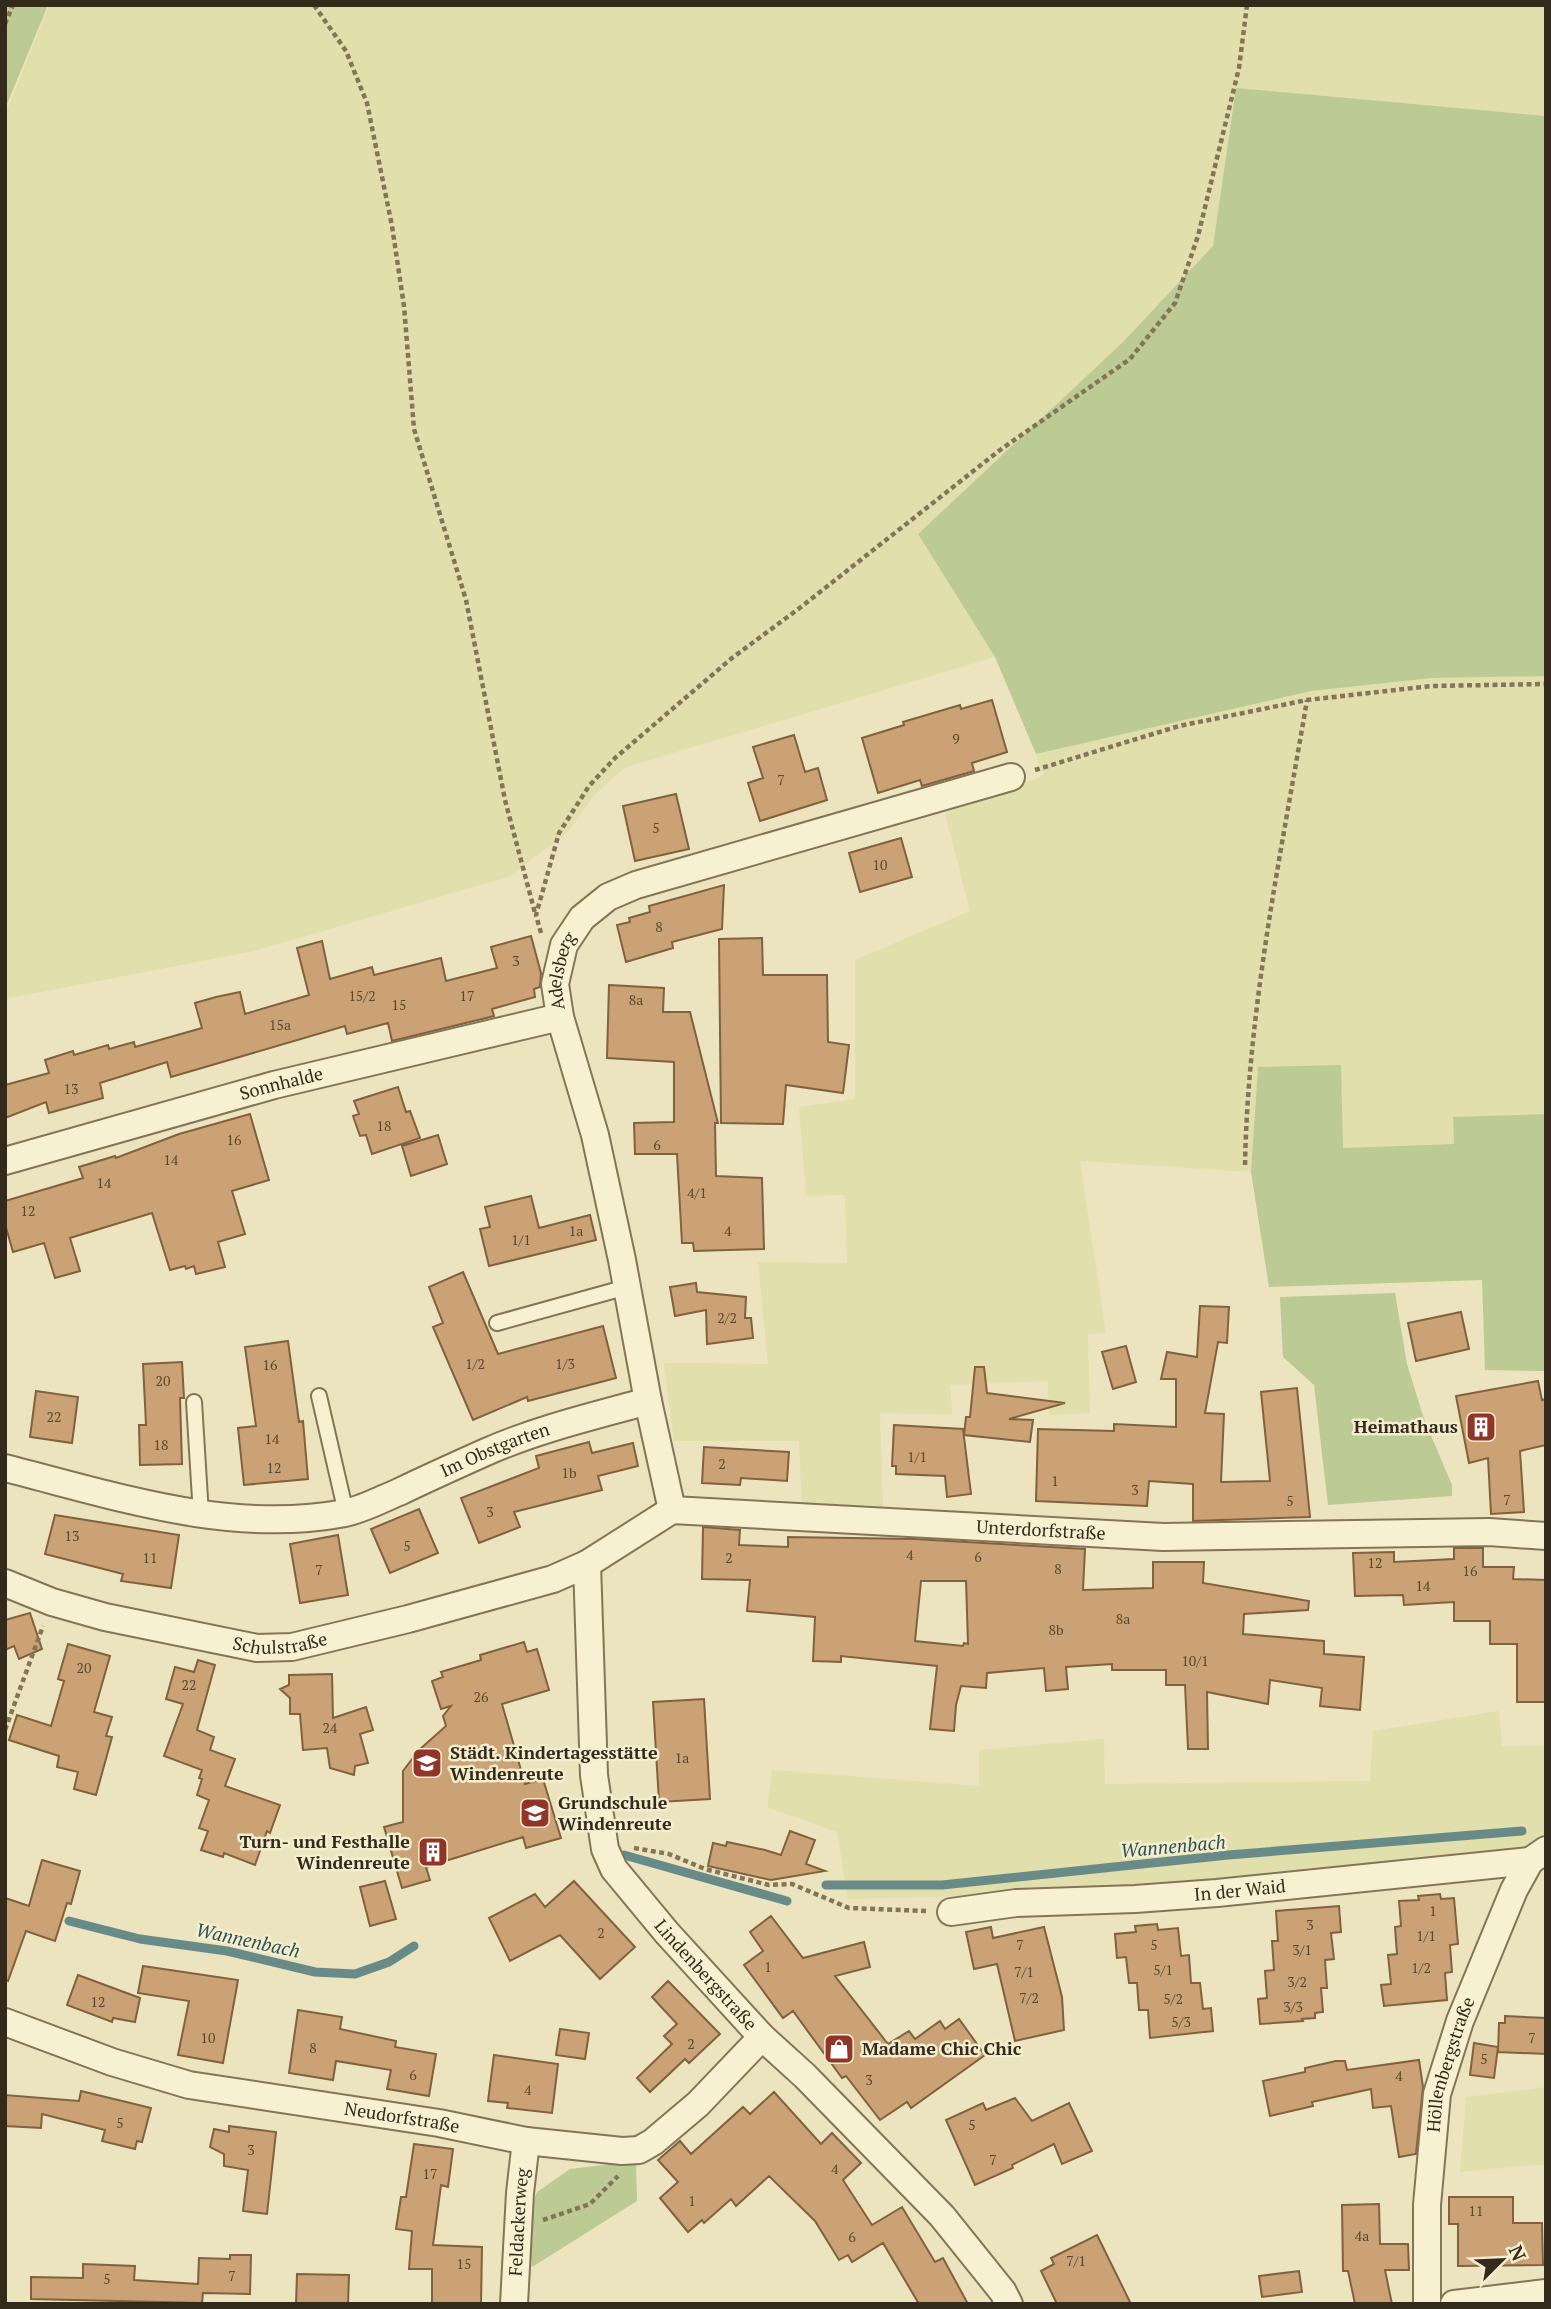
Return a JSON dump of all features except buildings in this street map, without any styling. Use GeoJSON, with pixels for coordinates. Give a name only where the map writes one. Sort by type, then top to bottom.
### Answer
{"type":"FeatureCollection","features":[{"type":"Feature","properties":{"kind":"street","name":"Adelsberg"},"geometry":{"type":"LineString","coordinates":[[673,1510],[648,1401],[595,1135],[560,1017],[555,984],[564,945],[582,918],[608,897],[660,876],[747,854],[1011,777]]}},
{"type":"Feature","properties":{"kind":"street","name":"Sonnhalde"},"geometry":{"type":"LineString","coordinates":[[5,1161],[274,1085],[560,1017]]}},
{"type":"Feature","properties":{"kind":"street","name":"Im Obstgarten"},"geometry":{"type":"LineString","coordinates":[[5,1468],[201,1515],[267,1520],[346,1513],[368,1506],[489,1450],[539,1431],[648,1401]]}},
{"type":"Feature","properties":{"kind":"street","name":"Unterdorfstraße"},"geometry":{"type":"LineString","coordinates":[[673,1510],[1163,1536],[1476,1532],[1546,1536]]}},
{"type":"Feature","properties":{"kind":"street"},"geometry":{"type":"LineString","coordinates":[[587,1564],[673,1510]]}},
{"type":"Feature","properties":{"kind":"street","name":"Schulstraße"},"geometry":{"type":"LineString","coordinates":[[5,1583],[52,1602],[181,1634],[257,1648],[292,1647],[408,1619],[553,1579],[587,1564]]}},
{"type":"Feature","properties":{"kind":"street","name":"Lindenbergstraße"},"geometry":{"type":"LineString","coordinates":[[587,1564],[594,1775],[605,1849],[614,1869],[667,1933],[761,2037],[805,2077],[942,2216],[1003,2292],[1009,2304]]}},
{"type":"Feature","properties":{"kind":"street","name":"In der Waid"},"geometry":{"type":"LineString","coordinates":[[951,1912],[1016,1903],[1217,1893],[1538,1855]]}},
{"type":"Feature","properties":{"kind":"street","name":"Höllenbergstraße"},"geometry":{"type":"LineString","coordinates":[[1427,2304],[1427,2205],[1437,2094],[1460,2021],[1514,1890],[1538,1855]]}},
{"type":"Feature","properties":{"kind":"street","name":"Neudorfstraße"},"geometry":{"type":"LineString","coordinates":[[5,2022],[112,2062],[189,2085],[439,2123],[526,2141],[622,2151],[639,2150],[653,2142],[698,2104],[761,2037]]}},
{"type":"Feature","properties":{"kind":"street","name":"Feldackerweg"},"geometry":{"type":"LineString","coordinates":[[514,2304],[526,2141]]}},
{"type":"Feature","properties":{"kind":"street"},"geometry":{"type":"LineString","coordinates":[[1454,2304],[1546,2293]]}},
{"type":"Feature","properties":{"kind":"lane"},"geometry":{"type":"LineString","coordinates":[[497,1323],[627,1287]]}},
{"type":"Feature","properties":{"kind":"lane"},"geometry":{"type":"LineString","coordinates":[[319,1396],[346,1513]]}},
{"type":"Feature","properties":{"kind":"lane"},"geometry":{"type":"LineString","coordinates":[[194,1402],[201,1515]]}},
{"type":"Feature","properties":{"kind":"path"},"geometry":{"type":"LineString","coordinates":[[5,24],[13,5]]}},
{"type":"Feature","properties":{"kind":"path"},"geometry":{"type":"LineString","coordinates":[[314,5],[346,51],[367,103],[394,239],[404,306],[414,429],[466,600],[505,800],[542,938]]}},
{"type":"Feature","properties":{"kind":"path"},"geometry":{"type":"LineString","coordinates":[[536,915],[559,834],[589,786],[615,758],[732,658],[1000,450],[1130,359],[1175,303],[1198,236],[1239,68],[1247,5]]}},
{"type":"Feature","properties":{"kind":"path"},"geometry":{"type":"LineString","coordinates":[[1011,777],[1179,726],[1307,701],[1431,686],[1546,684]]}},
{"type":"Feature","properties":{"kind":"path"},"geometry":{"type":"LineString","coordinates":[[1245,1165],[1246,1116],[1260,974],[1307,701]]}},
{"type":"Feature","properties":{"kind":"path"},"geometry":{"type":"LineString","coordinates":[[5,1730],[52,1602]]}},
{"type":"Feature","properties":{"kind":"path"},"geometry":{"type":"LineString","coordinates":[[605,1849],[638,1847],[669,1854],[705,1869],[769,1885],[792,1884],[849,1908],[951,1912]]}},
{"type":"Feature","properties":{"kind":"path"},"geometry":{"type":"LineString","coordinates":[[518,2224],[555,2218],[590,2204],[620,2174],[622,2151]]}},
{"type":"Feature","properties":{"kind":"shaded area"},"geometry":{"type":"Polygon","coordinates":[[[49,5],[1546,5],[1546,116],[1236,89],[1213,246],[1123,342],[918,534],[995,657],[626,767],[595,794],[568,832],[508,877],[254,951],[5,999],[5,115],[49,5]]]}},
{"type":"Feature","properties":{"kind":"shaded area"},"geometry":{"type":"Polygon","coordinates":[[[1546,676],[1546,1114],[1453,1117],[1454,1144],[1343,1148],[1258,1067],[1251,1172],[1080,1161],[1106,1333],[1088,1334],[1090,1413],[1049,1415],[1048,1381],[950,1385],[952,1415],[880,1413],[883,1507],[802,1503],[799,1441],[674,1441],[664,1363],[768,1364],[758,1262],[847,1263],[845,1195],[806,1196],[799,1107],[855,1099],[855,960],[970,911],[945,813],[1043,776],[1036,754],[1311,691],[1432,678],[1546,676]]]}},
{"type":"Feature","properties":{"kind":"shaded area"},"geometry":{"type":"Polygon","coordinates":[[[1499,1711],[1502,1746],[1546,1745],[1546,1837],[1523,1853],[1131,1892],[848,1899],[837,1832],[767,1807],[772,1770],[979,1786],[979,1750],[1104,1739],[1105,1784],[1370,1781],[1373,1731],[1499,1711]]]}},
{"type":"Feature","properties":{"kind":"shaded area"},"geometry":{"type":"Polygon","coordinates":[[[1546,2087],[1546,2164],[1460,2172],[1466,2097],[1546,2087]]]}},
{"type":"Feature","properties":{"kind":"green space"},"geometry":{"type":"Polygon","coordinates":[[[5,5],[48,5],[5,109],[5,5]]]}},
{"type":"Feature","properties":{"kind":"green space"},"geometry":{"type":"Polygon","coordinates":[[[1236,88],[1546,116],[1546,676],[1432,678],[1311,691],[1036,754],[995,657],[918,534],[1123,342],[1213,246],[1236,88]]]}},
{"type":"Feature","properties":{"kind":"green space"},"geometry":{"type":"Polygon","coordinates":[[[1341,1065],[1343,1148],[1454,1144],[1453,1117],[1546,1114],[1546,1371],[1485,1370],[1482,1280],[1269,1287],[1251,1172],[1258,1067],[1341,1065]]]}},
{"type":"Feature","properties":{"kind":"green space"},"geometry":{"type":"Polygon","coordinates":[[[1395,1293],[1407,1364],[1424,1419],[1452,1485],[1452,1496],[1328,1505],[1314,1385],[1283,1357],[1280,1297],[1395,1293]]]}},
{"type":"Feature","properties":{"kind":"green space"},"geometry":{"type":"Polygon","coordinates":[[[636,2161],[637,2201],[532,2267],[527,2216],[537,2192],[570,2169],[636,2161]]]}},
{"type":"Feature","properties":{"kind":"waterway","name":"Wannenbach"},"geometry":{"type":"LineString","coordinates":[[826,1885],[942,1885],[1228,1855],[1522,1831]]}},
{"type":"Feature","properties":{"kind":"waterway","name":"Wannenbach"},"geometry":{"type":"LineString","coordinates":[[624,1855],[787,1901]]}},
{"type":"Feature","properties":{"kind":"waterway","name":"Wannenbach"},"geometry":{"type":"LineString","coordinates":[[69,1921],[140,1939],[227,1951],[315,1972],[355,1974],[389,1962],[414,1946]]}},
{"type":"Feature","properties":{"kind":"place","name":"Heimathaus"},"geometry":{"type":"Point","coordinates":[1481,1427]}},
{"type":"Feature","properties":{"kind":"place","name":"Städt. Kindertagesstätte Windenreute"},"geometry":{"type":"Point","coordinates":[427,1763]}},
{"type":"Feature","properties":{"kind":"place","name":"Grundschule Windenreute"},"geometry":{"type":"Point","coordinates":[535,1813]}},
{"type":"Feature","properties":{"kind":"place","name":"Turn- und Festhalle Windenreute"},"geometry":{"type":"Point","coordinates":[433,1852]}},
{"type":"Feature","properties":{"kind":"place","name":"Madame Chic Chic"},"geometry":{"type":"Point","coordinates":[839,2049]}}]}
